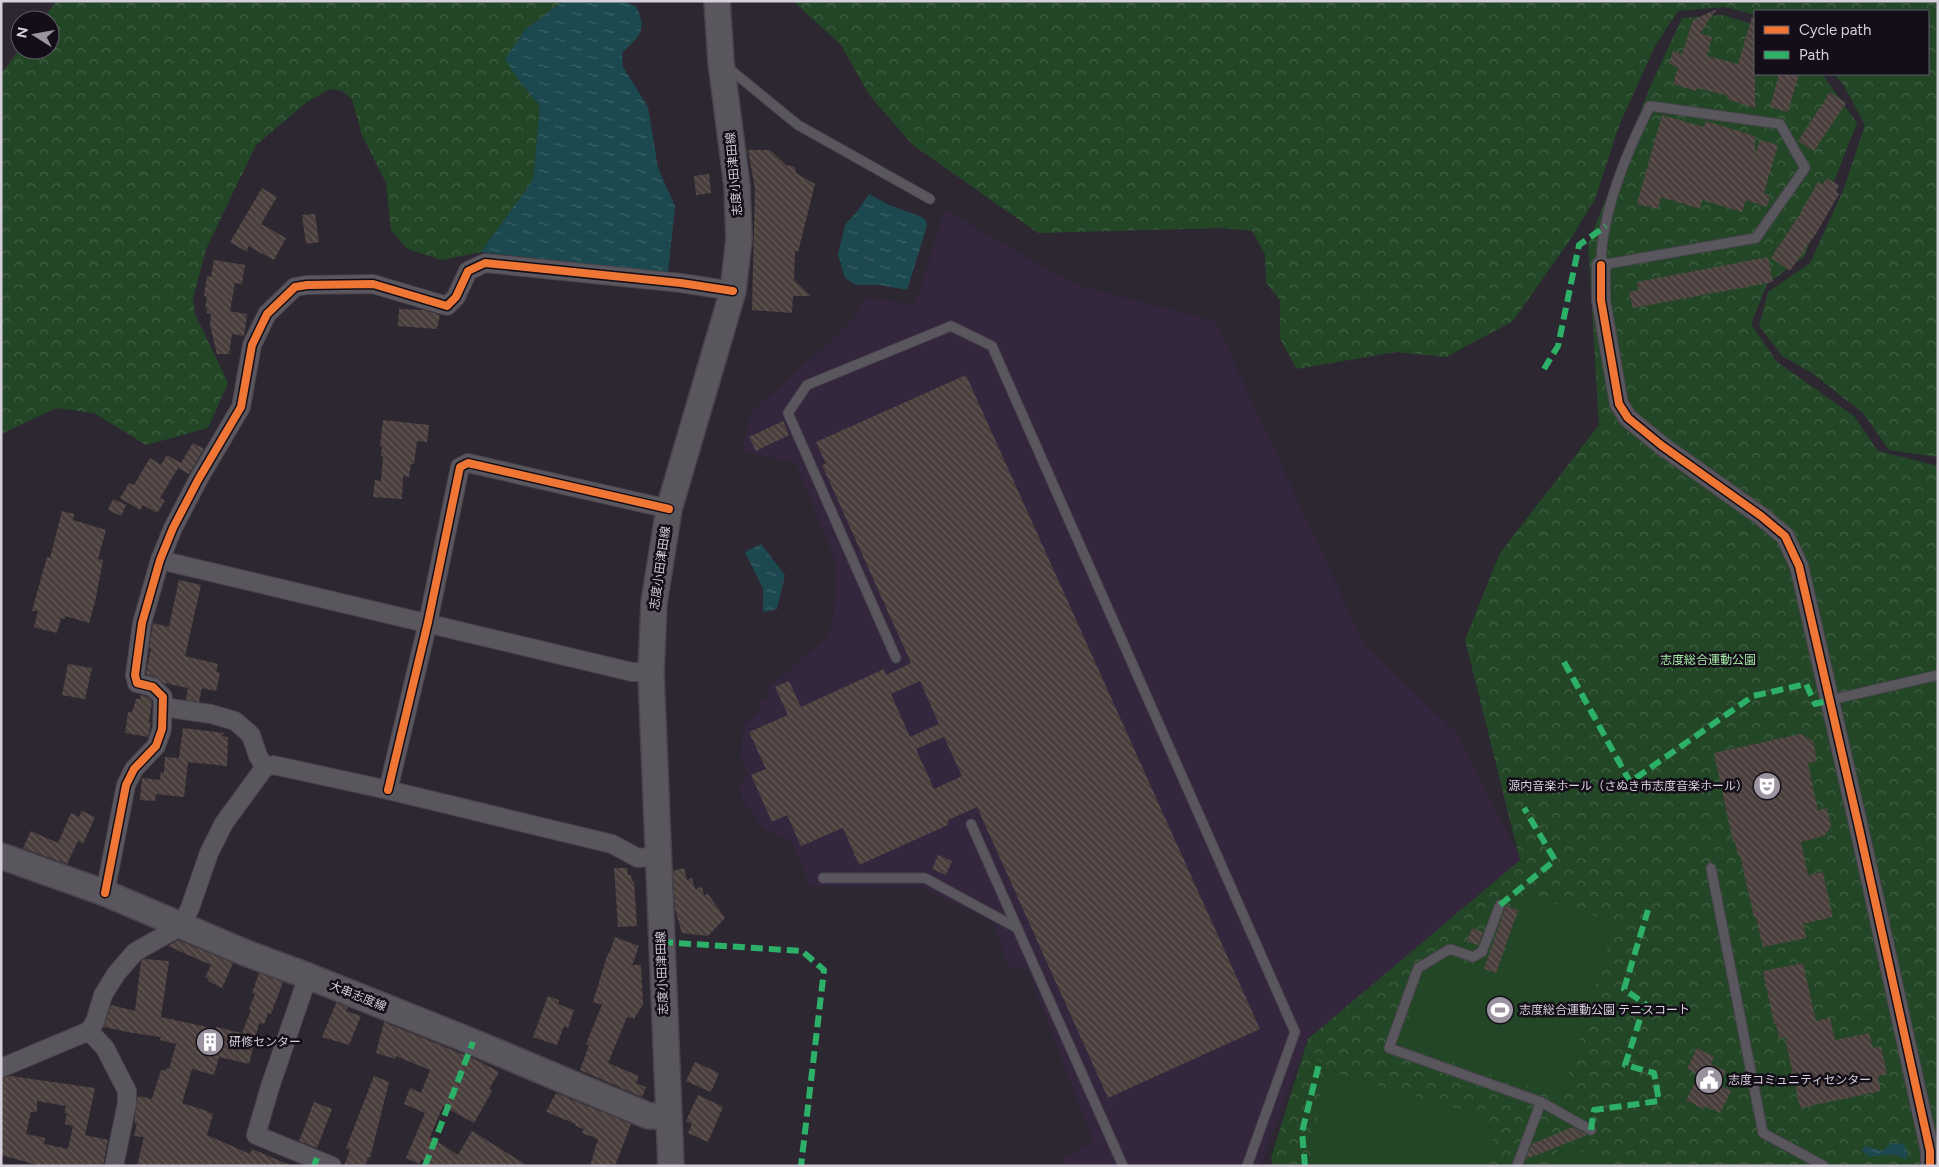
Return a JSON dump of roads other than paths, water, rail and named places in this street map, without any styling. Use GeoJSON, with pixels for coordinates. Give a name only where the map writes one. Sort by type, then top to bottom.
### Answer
{"type":"FeatureCollection","features":[{"type":"Feature","properties":{"kind":"main road","name":"志度小田津田線"},"geometry":{"type":"LineString","coordinates":[[667,1116],[651,672],[654,603],[669,509],[732,291],[739,239],[737,186],[721,62],[717,1]]}},
{"type":"Feature","properties":{"kind":"main road","name":"大串志度線"},"geometry":{"type":"LineString","coordinates":[[1,856],[105,893],[246,953],[473,1042],[649,1116],[667,1116]]}},
{"type":"Feature","properties":{"kind":"main road"},"geometry":{"type":"LineString","coordinates":[[667,1116],[670,1166]]}},
{"type":"Feature","properties":{"kind":"street"},"geometry":{"type":"LineString","coordinates":[[105,893],[126,785],[134,769],[156,746],[162,729],[163,697],[153,687],[137,683],[134,675],[142,623],[160,560],[181,512],[241,406],[252,344],[267,314],[294,287],[372,284],[447,306],[456,297],[468,271],[485,263],[681,283],[732,291]]}},
{"type":"Feature","properties":{"kind":"street"},"geometry":{"type":"LineString","coordinates":[[1601,266],[1601,300],[1619,404],[1628,418],[1661,445],[1761,516],[1785,536],[1799,566],[1930,1151],[1930,1166]]}},
{"type":"Feature","properties":{"kind":"street"},"geometry":{"type":"LineString","coordinates":[[388,790],[428,622],[460,467],[468,464],[669,509]]}},
{"type":"Feature","properties":{"kind":"street"},"geometry":{"type":"LineString","coordinates":[[160,560],[428,622],[632,672],[651,672]]}},
{"type":"Feature","properties":{"kind":"street"},"geometry":{"type":"LineString","coordinates":[[163,707],[211,714],[235,721],[251,735],[258,756],[265,767]]}},
{"type":"Feature","properties":{"kind":"street"},"geometry":{"type":"LineString","coordinates":[[1,1068],[89,1031],[95,1022],[103,995],[116,974],[135,952],[181,926],[190,908],[209,853],[224,823],[265,767],[273,765],[388,790],[612,844],[638,858],[658,856]]}},
{"type":"Feature","properties":{"kind":"street"},"geometry":{"type":"LineString","coordinates":[[308,976],[276,1068],[256,1135],[332,1166]]}},
{"type":"Feature","properties":{"kind":"street"},"geometry":{"type":"LineString","coordinates":[[89,1031],[105,1048],[127,1091],[127,1103],[114,1166]]}},
{"type":"Feature","properties":{"kind":"lane"},"geometry":{"type":"LineString","coordinates":[[721,62],[798,126],[930,199]]}},
{"type":"Feature","properties":{"kind":"lane"},"geometry":{"type":"LineString","coordinates":[[1650,106],[1780,124],[1805,168],[1756,238],[1601,266],[1601,252],[1608,213],[1635,135],[1650,106]]}},
{"type":"Feature","properties":{"kind":"lane"},"geometry":{"type":"LineString","coordinates":[[896,658],[788,413],[807,385],[951,326],[992,346],[1295,1032],[1247,1166]]}},
{"type":"Feature","properties":{"kind":"lane"},"geometry":{"type":"LineString","coordinates":[[1830,700],[1893,686],[1937,672]]}},
{"type":"Feature","properties":{"kind":"lane"},"geometry":{"type":"LineString","coordinates":[[971,824],[1124,1166]]}},
{"type":"Feature","properties":{"kind":"lane"},"geometry":{"type":"LineString","coordinates":[[1711,868],[1763,1133],[1824,1166]]}},
{"type":"Feature","properties":{"kind":"lane"},"geometry":{"type":"LineString","coordinates":[[823,878],[925,878],[1017,928]]}},
{"type":"Feature","properties":{"kind":"lane"},"geometry":{"type":"LineString","coordinates":[[1500,905],[1482,952],[1473,957],[1450,949],[1418,968],[1389,1048],[1541,1102],[1591,1130]]}},
{"type":"Feature","properties":{"kind":"lane"},"geometry":{"type":"LineString","coordinates":[[1517,1166],[1541,1102]]}},
{"type":"Feature","properties":{"kind":"water"},"geometry":{"type":"Polygon","coordinates":[[[563,1],[621,1],[636,6],[640,14],[642,27],[638,37],[622,53],[623,67],[648,107],[658,168],[675,206],[668,273],[481,252],[533,180],[540,106],[518,79],[505,59],[525,30],[563,1]]]}},
{"type":"Feature","properties":{"kind":"water"},"geometry":{"type":"Polygon","coordinates":[[[869,194],[889,205],[922,217],[926,221],[927,226],[907,290],[880,285],[856,285],[845,278],[838,254],[845,225],[869,194]]]}},
{"type":"Feature","properties":{"kind":"water"},"geometry":{"type":"Polygon","coordinates":[[[761,544],[785,575],[777,609],[763,612],[763,589],[745,552],[761,544]]]}},
{"type":"Feature","properties":{"kind":"water"},"geometry":{"type":"Polygon","coordinates":[[[1892,1143],[1904,1144],[1908,1154],[1905,1160],[1892,1154],[1868,1156],[1861,1149],[1866,1146],[1882,1151],[1892,1143]]]}},
{"type":"Feature","properties":{"kind":"place","name":"源内音楽ホール（さぬき市志度音楽ホール）"},"geometry":{"type":"Point","coordinates":[1767,786]}},
{"type":"Feature","properties":{"kind":"place","name":"志度総合運動公園 テニスコート"},"geometry":{"type":"Point","coordinates":[1500,1010]}},
{"type":"Feature","properties":{"kind":"place","name":"研修センター"},"geometry":{"type":"Point","coordinates":[210,1042]}},
{"type":"Feature","properties":{"kind":"place","name":"志度コミュニティセンター"},"geometry":{"type":"Point","coordinates":[1709,1080]}},
{"type":"Feature","properties":{"kind":"park label","name":"志度総合運動公園"},"geometry":{"type":"Point","coordinates":[1708,660]}}]}
